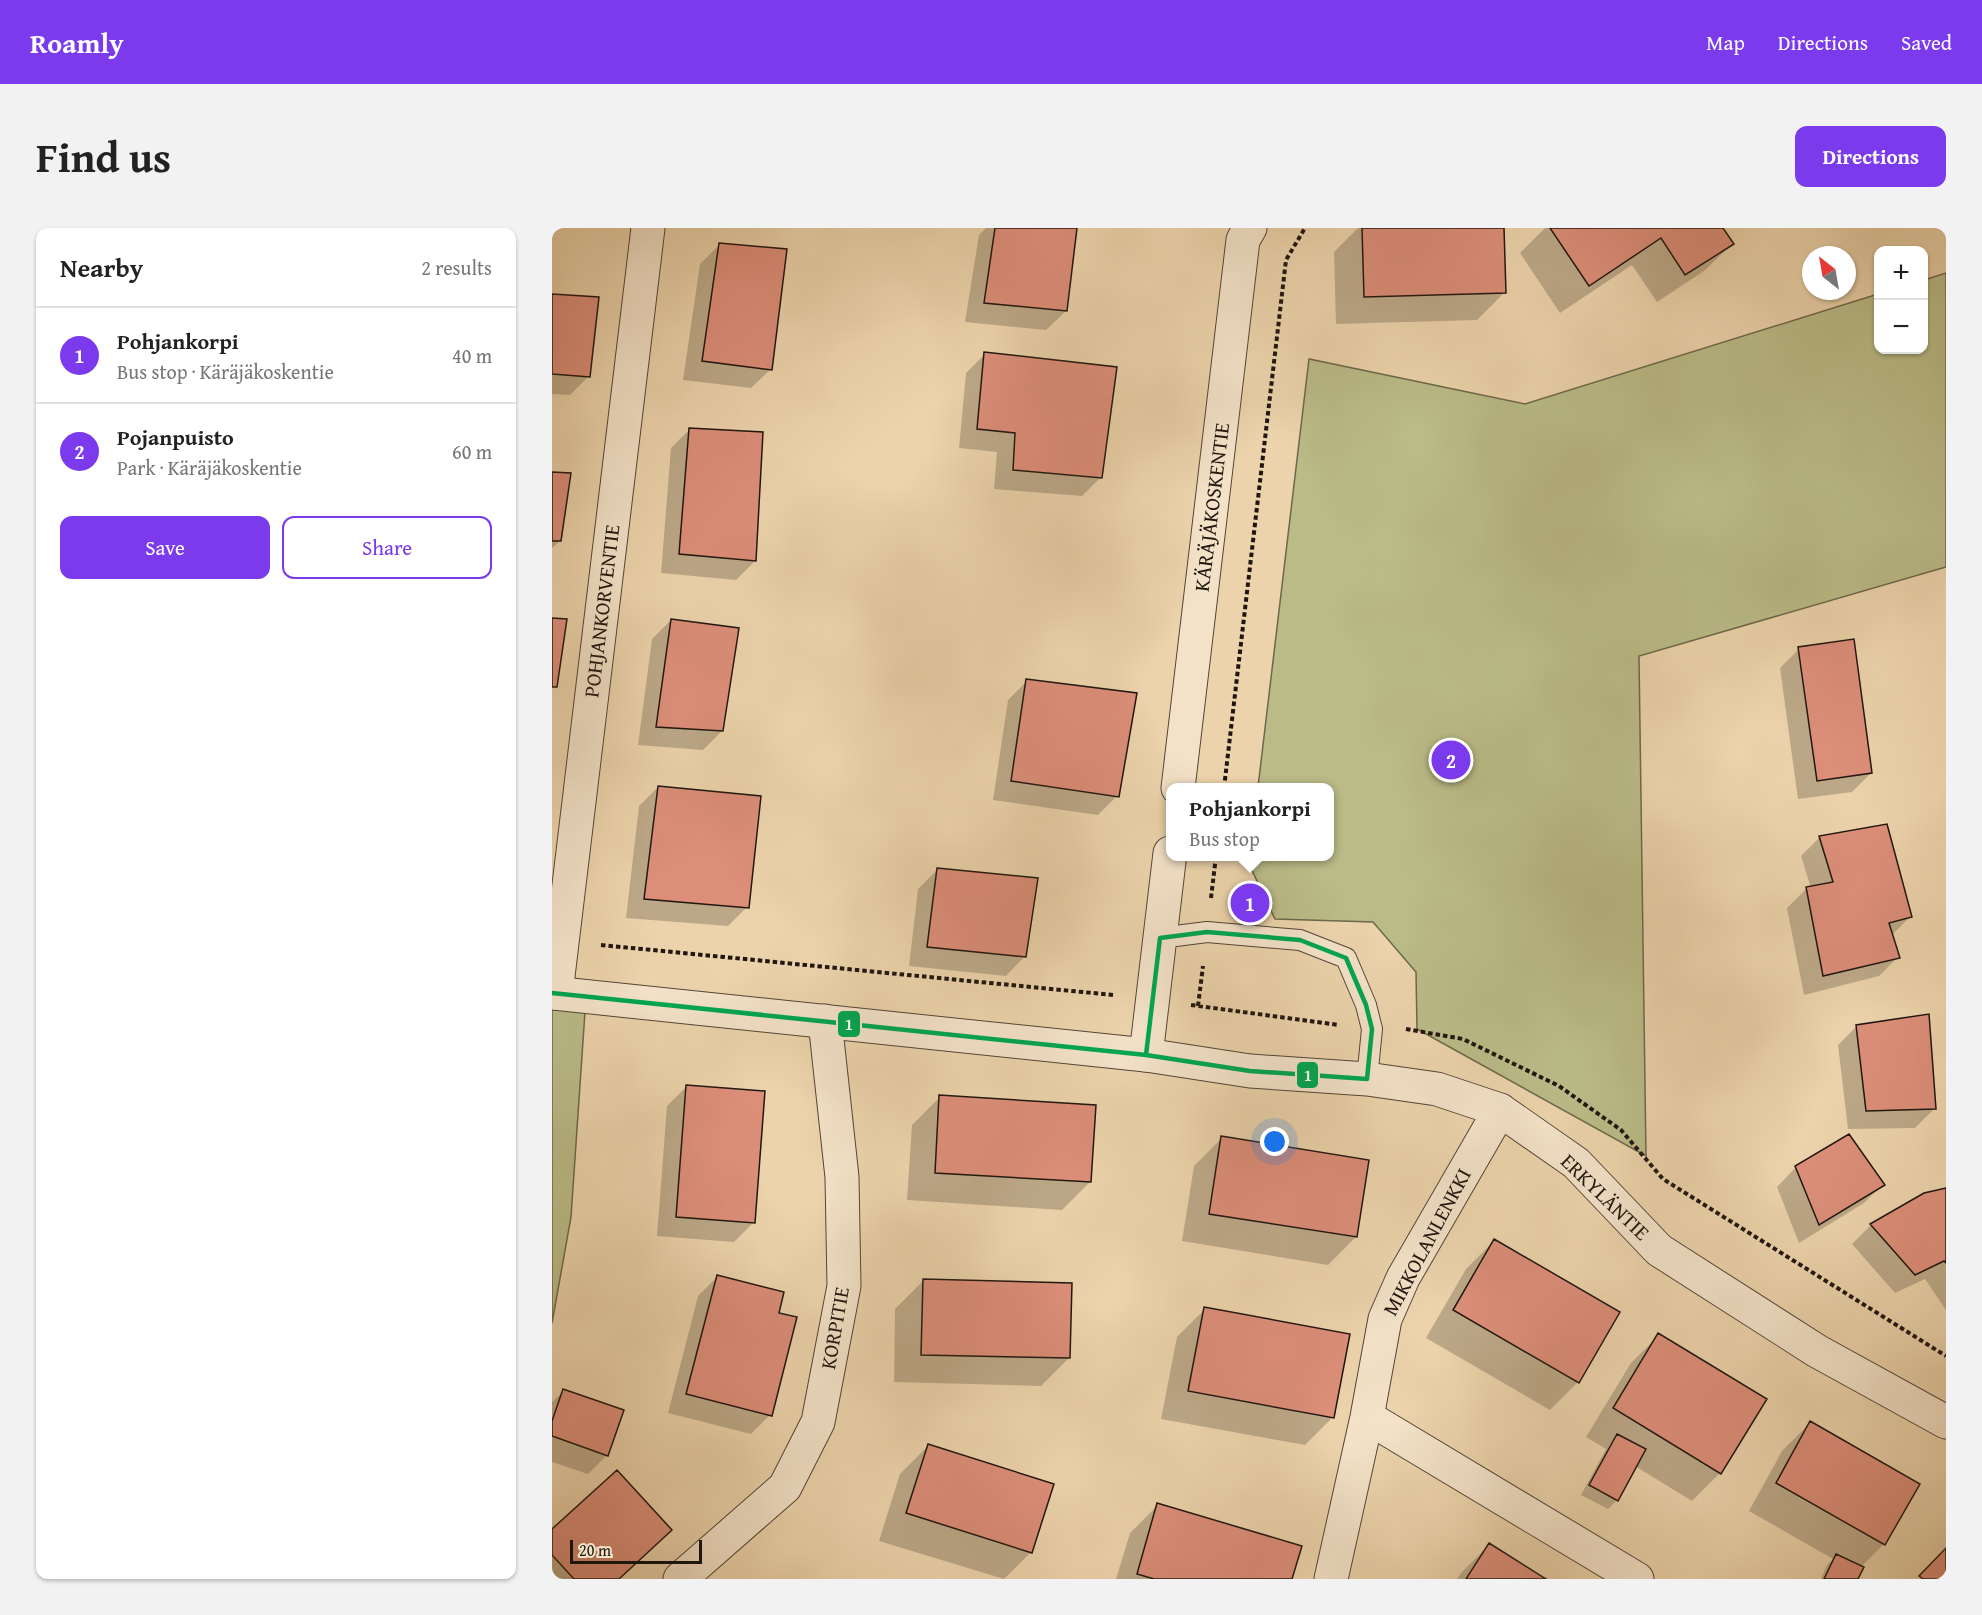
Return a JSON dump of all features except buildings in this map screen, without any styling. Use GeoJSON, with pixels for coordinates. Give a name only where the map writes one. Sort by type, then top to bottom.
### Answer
{"type":"FeatureCollection","features":[{"type":"Feature","properties":{"kind":"street","name":"POHJANKORVENTIE"},"geometry":{"type":"LineString","coordinates":[[554,993],[648,228]]}},
{"type":"Feature","properties":{"kind":"street","name":"KÄRÄJÄKOSKENTIE"},"geometry":{"type":"LineString","coordinates":[[1179,783],[1243,240],[1250,228]]}},
{"type":"Feature","properties":{"kind":"street"},"geometry":{"type":"LineString","coordinates":[[1146,1055],[1169,861]]}},
{"type":"Feature","properties":{"kind":"street","name":"ERKYLÄNTIE"},"geometry":{"type":"LineString","coordinates":[[554,993],[1146,1055],[1250,1071],[1367,1078],[1437,1089],[1500,1110],[1576,1163],[1659,1250],[1817,1351],[1946,1422]]}},
{"type":"Feature","properties":{"kind":"street","name":"KORPITIE"},"geometry":{"type":"LineString","coordinates":[[680,1579],[785,1487],[818,1422],[844,1287],[842,1177],[825,1022]]}},
{"type":"Feature","properties":{"kind":"street","name":"MIKKOLANLENKKI"},"geometry":{"type":"LineString","coordinates":[[1331,1579],[1367,1417],[1385,1319],[1403,1278],[1500,1110]]}},
{"type":"Feature","properties":{"kind":"street"},"geometry":{"type":"LineString","coordinates":[[1367,1417],[1637,1579]]}},
{"type":"Feature","properties":{"kind":"lane"},"geometry":{"type":"LineString","coordinates":[[1160,938],[1207,932],[1300,940],[1346,958],[1366,1005],[1371,1029],[1367,1078]]}},
{"type":"Feature","properties":{"kind":"path"},"geometry":{"type":"LineString","coordinates":[[1225,783],[1286,260],[1305,228]]}},
{"type":"Feature","properties":{"kind":"green space"},"geometry":{"type":"Polygon","coordinates":[[[1946,273],[1946,567],[1639,656],[1646,1156],[1417,1029],[1416,972],[1373,922],[1275,919],[1249,864],[1249,861],[1334,861],[1334,783],[1258,783],[1309,359],[1525,404],[1874,295],[1874,354],[1928,354],[1928,279],[1946,273]]]}},
{"type":"Feature","properties":{"kind":"green space"},"geometry":{"type":"Polygon","coordinates":[[[552,995],[586,997],[571,1217],[552,1323],[552,995]]]}},
{"type":"Feature","properties":{"kind":"transit line","name":"1"},"geometry":{"type":"LineString","coordinates":[[1207,932],[1300,940],[1346,958],[1366,1005],[1372,1029],[1367,1079],[1250,1071],[1146,1055],[1160,938],[1207,932]]}},
{"type":"Feature","properties":{"kind":"transit line","name":"1"},"geometry":{"type":"LineString","coordinates":[[552,993],[1146,1055]]}},
{"type":"Feature","properties":{"kind":"place","name":"Pojanpuisto"},"geometry":{"type":"Point","coordinates":[1451,760]}},
{"type":"Feature","properties":{"kind":"place","name":"Pohjankorpi"},"geometry":{"type":"Point","coordinates":[1250,903]}}]}
